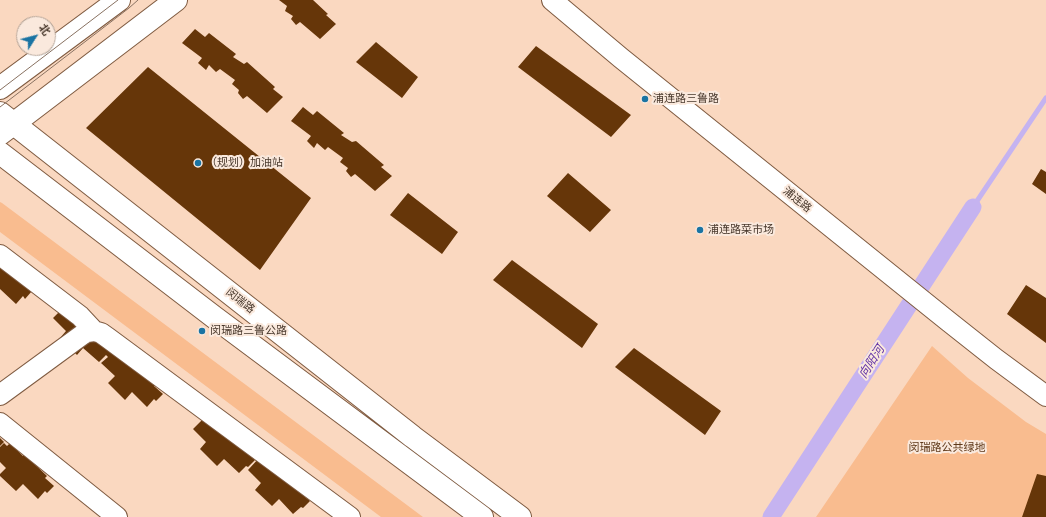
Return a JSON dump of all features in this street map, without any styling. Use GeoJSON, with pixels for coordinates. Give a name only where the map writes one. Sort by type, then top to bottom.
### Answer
{"type":"FeatureCollection","features":[{"type":"Feature","properties":{"kind":"main road"},"geometry":{"type":"LineString","coordinates":[[0,88],[119,0]]}},
{"type":"Feature","properties":{"kind":"main road"},"geometry":{"type":"LineString","coordinates":[[5,123],[176,0]]}},
{"type":"Feature","properties":{"kind":"main road","name":"闵瑞路"},"geometry":{"type":"LineString","coordinates":[[5,123],[413,437],[520,517]]}},
{"type":"Feature","properties":{"kind":"main road"},"geometry":{"type":"LineString","coordinates":[[0,153],[220,322],[482,517]]}},
{"type":"Feature","properties":{"kind":"street","name":"浦连路"},"geometry":{"type":"LineString","coordinates":[[552,0],[621,58],[948,321],[1046,396]]}},
{"type":"Feature","properties":{"kind":"street"},"geometry":{"type":"LineString","coordinates":[[0,255],[80,316],[94,331]]}},
{"type":"Feature","properties":{"kind":"street"},"geometry":{"type":"LineString","coordinates":[[0,395],[82,335],[87,332],[94,331],[101,333],[350,517]]}},
{"type":"Feature","properties":{"kind":"street"},"geometry":{"type":"LineString","coordinates":[[0,423],[117,517]]}},
{"type":"Feature","properties":{"kind":"green space"},"geometry":{"type":"Polygon","coordinates":[[[0,202],[423,517],[381,517],[0,232],[0,202]]]}},
{"type":"Feature","properties":{"kind":"green space","name":"闵瑞路公共绿地"},"geometry":{"type":"Polygon","coordinates":[[[932,346],[968,378],[1026,422],[1046,434],[1046,517],[816,517],[932,346]]]}},
{"type":"Feature","properties":{"kind":"building"},"geometry":{"type":"Polygon","coordinates":[[[279,0],[313,0],[336,24],[320,39],[300,22],[296,25],[291,19],[293,16],[285,11],[287,6],[279,0]]]}},
{"type":"Feature","properties":{"kind":"building"},"geometry":{"type":"Polygon","coordinates":[[[195,29],[205,37],[209,33],[236,54],[233,57],[244,64],[247,62],[275,87],[273,89],[283,97],[267,113],[247,96],[243,99],[238,93],[239,90],[232,84],[235,80],[220,69],[216,72],[209,65],[206,70],[198,63],[202,58],[182,43],[195,29]]]}},
{"type":"Feature","properties":{"kind":"building"},"geometry":{"type":"Polygon","coordinates":[[[376,42],[418,77],[402,98],[356,62],[376,42]]]}},
{"type":"Feature","properties":{"kind":"building"},"geometry":{"type":"Polygon","coordinates":[[[536,46],[631,115],[611,137],[518,67],[536,46]]]}},
{"type":"Feature","properties":{"kind":"building","name":"（规划）加油站"},"geometry":{"type":"Polygon","coordinates":[[[148,67],[311,198],[260,270],[86,128],[148,67]]]}},
{"type":"Feature","properties":{"kind":"building"},"geometry":{"type":"Polygon","coordinates":[[[303,107],[313,115],[317,111],[344,133],[341,135],[352,142],[356,141],[384,165],[381,167],[392,176],[375,191],[355,174],[351,177],[346,171],[348,168],[340,162],[343,158],[328,147],[325,150],[317,143],[314,148],[307,141],[311,136],[291,121],[303,107]]]}},
{"type":"Feature","properties":{"kind":"building"},"geometry":{"type":"Polygon","coordinates":[[[1041,169],[1046,172],[1046,194],[1032,184],[1041,169]]]}},
{"type":"Feature","properties":{"kind":"building"},"geometry":{"type":"Polygon","coordinates":[[[568,173],[611,210],[590,232],[547,196],[568,173]]]}},
{"type":"Feature","properties":{"kind":"building"},"geometry":{"type":"Polygon","coordinates":[[[408,193],[458,232],[442,254],[390,215],[408,193]]]}},
{"type":"Feature","properties":{"kind":"building"},"geometry":{"type":"Polygon","coordinates":[[[512,260],[598,324],[582,348],[493,280],[512,260]]]}},
{"type":"Feature","properties":{"kind":"building"},"geometry":{"type":"Polygon","coordinates":[[[0,262],[32,291],[25,299],[23,296],[16,304],[0,289],[0,262]]]}},
{"type":"Feature","properties":{"kind":"building"},"geometry":{"type":"Polygon","coordinates":[[[1026,285],[1046,298],[1046,343],[1007,314],[1026,285]]]}},
{"type":"Feature","properties":{"kind":"building"},"geometry":{"type":"Polygon","coordinates":[[[64,307],[156,384],[154,386],[163,394],[156,401],[154,399],[147,407],[132,392],[125,400],[108,383],[115,376],[101,363],[108,357],[106,355],[99,362],[83,348],[77,355],[60,338],[66,331],[53,318],[64,307]]]}},
{"type":"Feature","properties":{"kind":"building"},"geometry":{"type":"Polygon","coordinates":[[[634,348],[721,411],[705,435],[615,367],[634,348]]]}},
{"type":"Feature","properties":{"kind":"building"},"geometry":{"type":"Polygon","coordinates":[[[205,417],[255,460],[248,467],[246,466],[239,473],[224,459],[217,466],[200,449],[206,442],[193,429],[205,417]]]}},
{"type":"Feature","properties":{"kind":"building"},"geometry":{"type":"Polygon","coordinates":[[[0,438],[4,442],[0,446],[0,438]]]}},
{"type":"Feature","properties":{"kind":"building"},"geometry":{"type":"Polygon","coordinates":[[[4,443],[7,446],[10,443],[47,476],[45,478],[54,486],[47,493],[45,491],[38,499],[23,484],[16,491],[0,476],[6,468],[0,462],[0,447],[4,443]]]}},
{"type":"Feature","properties":{"kind":"building"},"geometry":{"type":"Polygon","coordinates":[[[259,458],[310,501],[303,508],[301,507],[293,514],[279,499],[272,506],[255,490],[261,483],[248,470],[259,458]]]}},
{"type":"Feature","properties":{"kind":"building"},"geometry":{"type":"Polygon","coordinates":[[[1037,474],[1046,476],[1046,517],[1022,517],[1037,474]]]}},
{"type":"Feature","properties":{"kind":"waterway"},"geometry":{"type":"LineString","coordinates":[[973,207],[1046,98]]}},
{"type":"Feature","properties":{"kind":"waterway","name":"向阳河"},"geometry":{"type":"LineString","coordinates":[[771,517],[973,207]]}},
{"type":"Feature","properties":{"kind":"tram line"},"geometry":{"type":"LineString","coordinates":[[0,90],[118,0]]}},
{"type":"Feature","properties":{"kind":"tram line"},"geometry":{"type":"LineString","coordinates":[[0,107],[138,0]]}},
{"type":"Feature","properties":{"kind":"place","name":"浦连路三鲁路"},"geometry":{"type":"Point","coordinates":[645,99]}},
{"type":"Feature","properties":{"kind":"place","name":"（规划）加油站"},"geometry":{"type":"Point","coordinates":[198,163]}},
{"type":"Feature","properties":{"kind":"place","name":"浦连路菜市场"},"geometry":{"type":"Point","coordinates":[700,230]}},
{"type":"Feature","properties":{"kind":"place","name":"闵瑞路三鲁公路"},"geometry":{"type":"Point","coordinates":[202,331]}}]}
